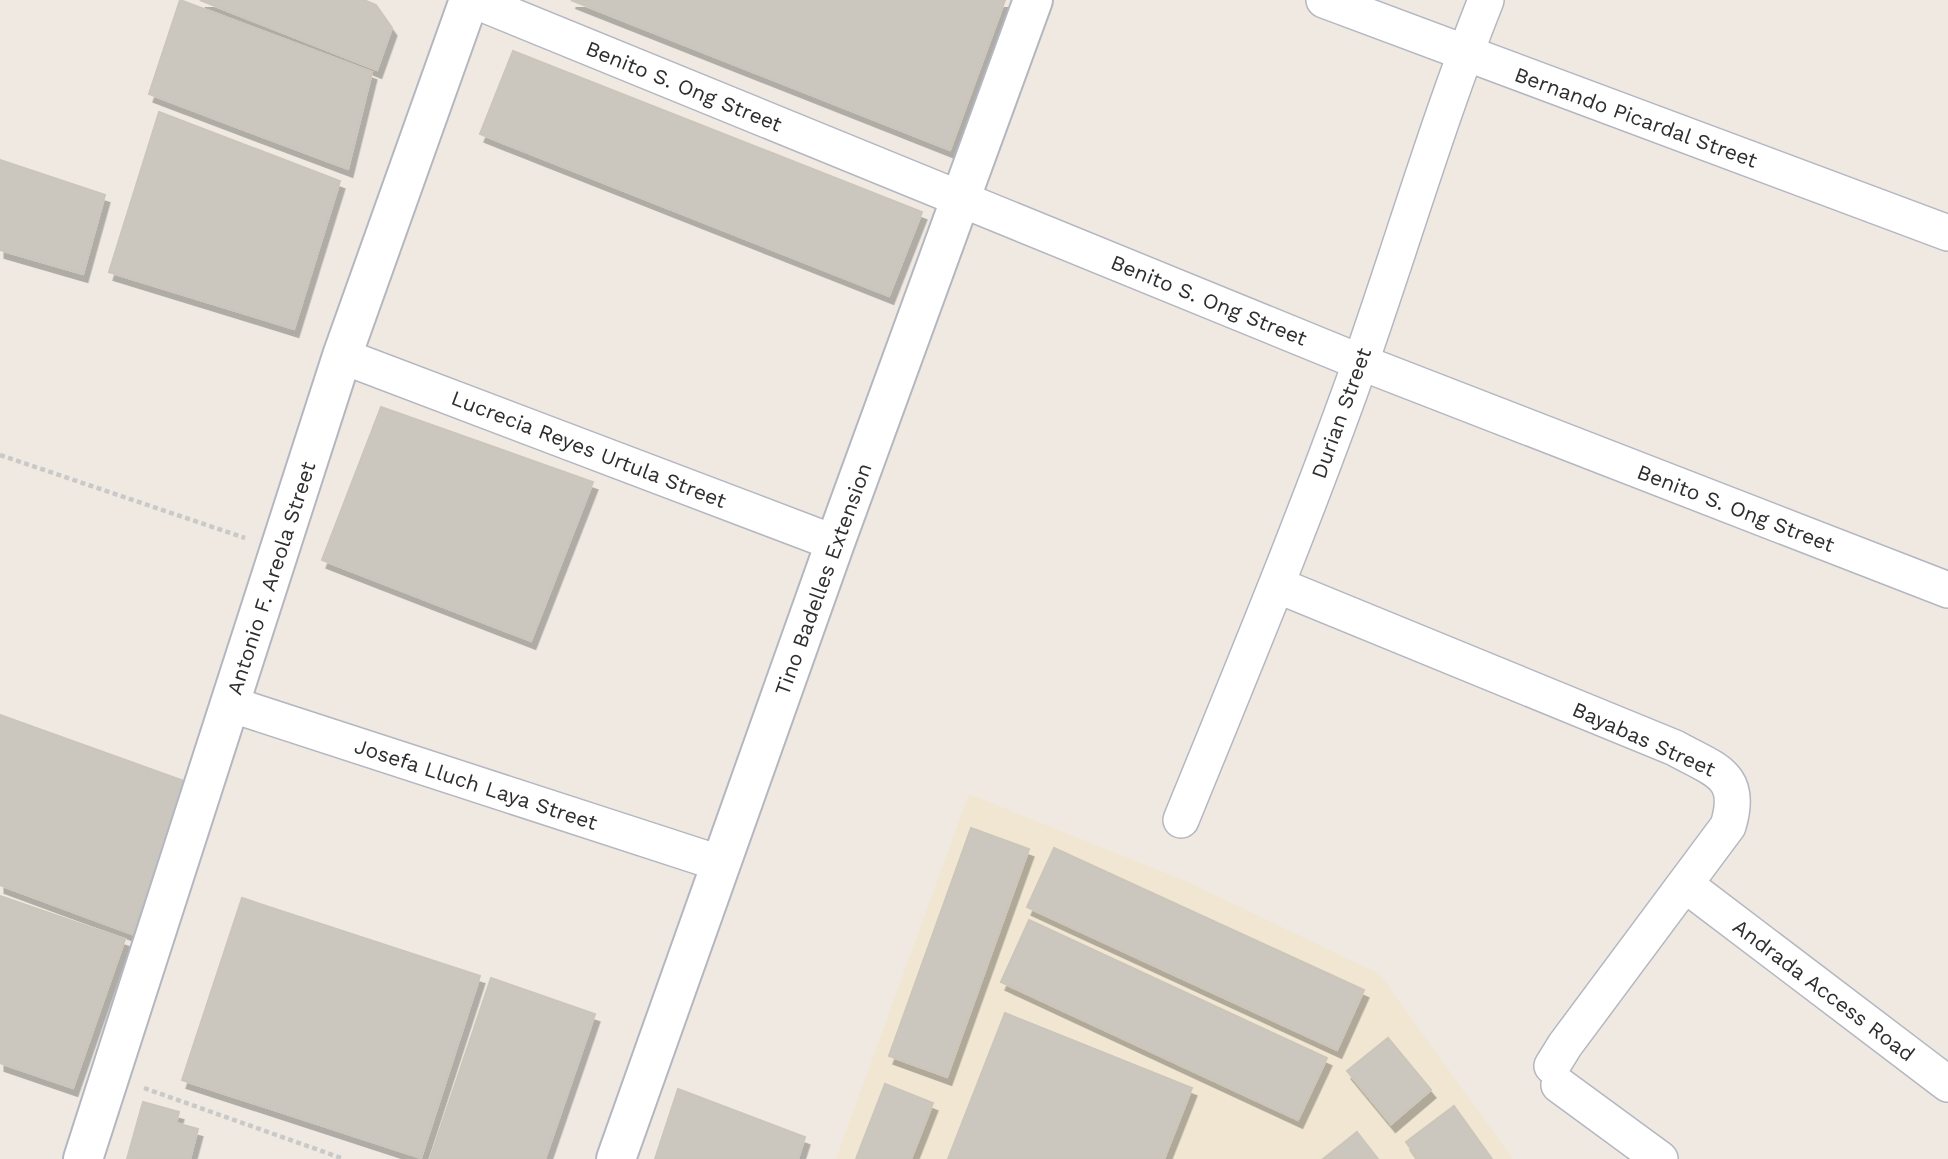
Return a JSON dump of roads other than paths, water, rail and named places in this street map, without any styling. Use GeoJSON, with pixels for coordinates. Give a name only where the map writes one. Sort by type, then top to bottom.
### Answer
{"type":"FeatureCollection","features":[{"type":"Feature","properties":{"kind":"street","name":"Benito S. Ong Street"},"geometry":{"type":"LineString","coordinates":[[471,0],[1360,362],[1948,590]]}},
{"type":"Feature","properties":{"kind":"street","name":"Antonio F. Areola Street"},"geometry":{"type":"LineString","coordinates":[[83,1159],[342,356],[471,0]]}},
{"type":"Feature","properties":{"kind":"street","name":"Tino Badelles Extension"},"geometry":{"type":"LineString","coordinates":[[616,1159],[1032,0]]}},
{"type":"Feature","properties":{"kind":"street","name":"Bernando Picardal Street"},"geometry":{"type":"LineString","coordinates":[[1324,0],[1948,233]]}},
{"type":"Feature","properties":{"kind":"street","name":"Durian Street"},"geometry":{"type":"LineString","coordinates":[[1181,820],[1277,585],[1360,362],[1465,53],[1486,0]]}},
{"type":"Feature","properties":{"kind":"street","name":"Lucrecia Reyes Urtula Street"},"geometry":{"type":"LineString","coordinates":[[342,356],[835,543]]}},
{"type":"Feature","properties":{"kind":"street","name":"Bayabas Street"},"geometry":{"type":"LineString","coordinates":[[1277,585],[1675,748],[1724,775],[1732,787],[1734,807],[1728,826],[1565,1045],[1555,1075],[1660,1159]]}},
{"type":"Feature","properties":{"kind":"street","name":"Josefa Lluch Laya Street"},"geometry":{"type":"LineString","coordinates":[[230,704],[722,863]]}},
{"type":"Feature","properties":{"kind":"street","name":"Andrada Access Road"},"geometry":{"type":"LineString","coordinates":[[1699,895],[1948,1084]]}}]}
